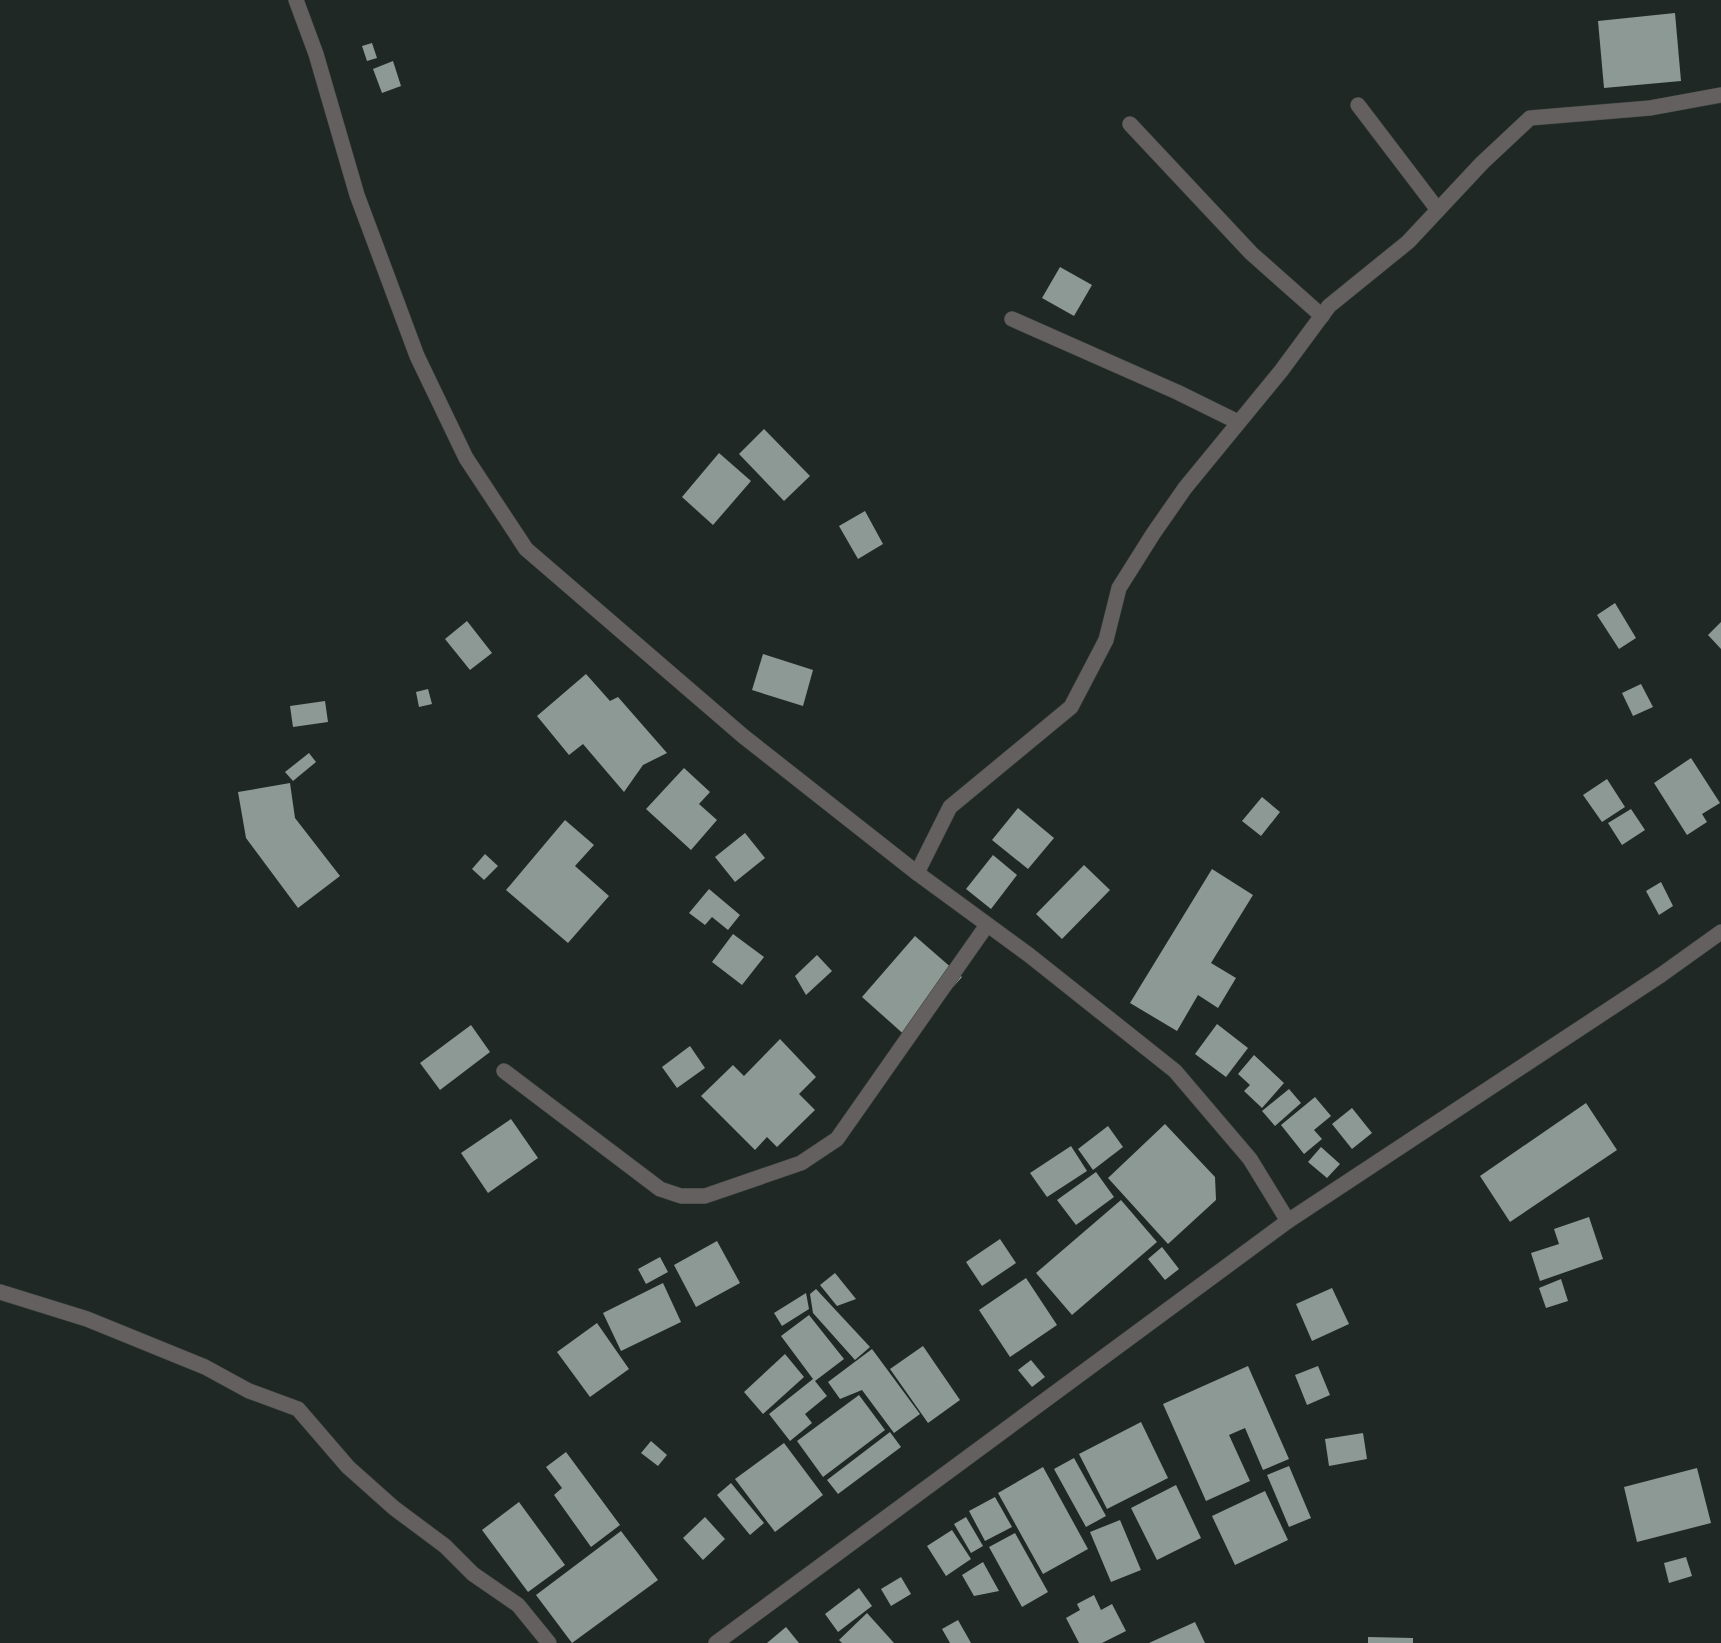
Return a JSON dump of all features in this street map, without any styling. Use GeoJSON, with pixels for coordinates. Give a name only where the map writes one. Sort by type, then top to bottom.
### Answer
{"type":"FeatureCollection","features":[{"type":"Feature","properties":{"kind":"street"},"geometry":{"type":"LineString","coordinates":[[296,0],[316,54],[357,195],[417,356],[466,458],[526,549],[743,736],[1175,1071],[1250,1159],[1288,1221]]}},
{"type":"Feature","properties":{"kind":"street"},"geometry":{"type":"LineString","coordinates":[[917,873],[950,807],[1071,707],[1106,640],[1119,588],[1152,534],[1185,488],[1329,306],[1408,242],[1482,163],[1530,118],[1650,108],[1721,95]]}},
{"type":"Feature","properties":{"kind":"street"},"geometry":{"type":"LineString","coordinates":[[1358,105],[1438,210]]}},
{"type":"Feature","properties":{"kind":"street"},"geometry":{"type":"LineString","coordinates":[[1130,124],[1251,253],[1322,316]]}},
{"type":"Feature","properties":{"kind":"street"},"geometry":{"type":"LineString","coordinates":[[1012,319],[1177,392],[1238,422]]}},
{"type":"Feature","properties":{"kind":"street"},"geometry":{"type":"LineString","coordinates":[[504,1071],[660,1189],[681,1196],[705,1196],[801,1163],[837,1139],[987,925]]}},
{"type":"Feature","properties":{"kind":"street"},"geometry":{"type":"LineString","coordinates":[[716,1643],[1288,1221],[1661,975],[1721,932]]}},
{"type":"Feature","properties":{"kind":"street"},"geometry":{"type":"LineString","coordinates":[[0,1292],[87,1319],[205,1367],[249,1391],[298,1409],[348,1467],[394,1508],[445,1546],[473,1574],[518,1605],[549,1643]]}},
{"type":"Feature","properties":{"kind":"building"},"geometry":{"type":"Polygon","coordinates":[[[1675,13],[1681,81],[1604,88],[1598,21],[1675,13]]]}},
{"type":"Feature","properties":{"kind":"building"},"geometry":{"type":"Polygon","coordinates":[[[372,43],[377,58],[367,61],[362,46],[372,43]]]}},
{"type":"Feature","properties":{"kind":"building"},"geometry":{"type":"Polygon","coordinates":[[[393,61],[401,86],[382,93],[373,69],[393,61]]]}},
{"type":"Feature","properties":{"kind":"building"},"geometry":{"type":"Polygon","coordinates":[[[1060,267],[1092,285],[1074,316],[1042,298],[1060,267]]]}},
{"type":"Feature","properties":{"kind":"building"},"geometry":{"type":"Polygon","coordinates":[[[764,429],[810,476],[784,501],[739,454],[764,429]]]}},
{"type":"Feature","properties":{"kind":"building"},"geometry":{"type":"Polygon","coordinates":[[[719,453],[751,481],[713,525],[682,497],[719,453]]]}},
{"type":"Feature","properties":{"kind":"building"},"geometry":{"type":"Polygon","coordinates":[[[865,511],[883,544],[858,559],[839,526],[865,511]]]}},
{"type":"Feature","properties":{"kind":"building"},"geometry":{"type":"Polygon","coordinates":[[[1615,603],[1636,638],[1619,649],[1597,615],[1615,603]]]}},
{"type":"Feature","properties":{"kind":"building"},"geometry":{"type":"Polygon","coordinates":[[[467,621],[492,653],[470,670],[445,639],[467,621]]]}},
{"type":"Feature","properties":{"kind":"building"},"geometry":{"type":"Polygon","coordinates":[[[1721,622],[1721,649],[1708,635],[1721,622]]]}},
{"type":"Feature","properties":{"kind":"building"},"geometry":{"type":"Polygon","coordinates":[[[763,654],[813,670],[803,706],[752,690],[763,654]]]}},
{"type":"Feature","properties":{"kind":"building"},"geometry":{"type":"Polygon","coordinates":[[[586,674],[610,701],[618,697],[667,753],[643,765],[624,792],[583,744],[569,755],[537,716],[586,674]]]}},
{"type":"Feature","properties":{"kind":"building"},"geometry":{"type":"Polygon","coordinates":[[[1641,684],[1653,707],[1633,716],[1622,693],[1641,684]]]}},
{"type":"Feature","properties":{"kind":"building"},"geometry":{"type":"Polygon","coordinates":[[[428,689],[432,704],[419,707],[416,692],[428,689]]]}},
{"type":"Feature","properties":{"kind":"building"},"geometry":{"type":"Polygon","coordinates":[[[325,701],[328,722],[293,727],[290,706],[325,701]]]}},
{"type":"Feature","properties":{"kind":"building"},"geometry":{"type":"Polygon","coordinates":[[[309,753],[316,762],[293,781],[285,772],[309,753]]]}},
{"type":"Feature","properties":{"kind":"building"},"geometry":{"type":"Polygon","coordinates":[[[1691,758],[1720,803],[1702,814],[1707,822],[1687,835],[1654,783],[1691,758]]]}},
{"type":"Feature","properties":{"kind":"building"},"geometry":{"type":"Polygon","coordinates":[[[684,768],[710,792],[699,804],[717,820],[691,850],[646,809],[684,768]]]}},
{"type":"Feature","properties":{"kind":"building"},"geometry":{"type":"Polygon","coordinates":[[[1607,779],[1625,807],[1602,822],[1583,795],[1607,779]]]}},
{"type":"Feature","properties":{"kind":"building"},"geometry":{"type":"Polygon","coordinates":[[[290,783],[295,818],[340,876],[298,908],[246,838],[238,792],[290,783]]]}},
{"type":"Feature","properties":{"kind":"building"},"geometry":{"type":"Polygon","coordinates":[[[1262,797],[1280,812],[1261,836],[1242,821],[1262,797]]]}},
{"type":"Feature","properties":{"kind":"building"},"geometry":{"type":"Polygon","coordinates":[[[1018,808],[1054,838],[1028,869],[992,840],[1018,808]]]}},
{"type":"Feature","properties":{"kind":"building"},"geometry":{"type":"Polygon","coordinates":[[[1631,809],[1645,830],[1622,845],[1608,823],[1631,809]]]}},
{"type":"Feature","properties":{"kind":"building"},"geometry":{"type":"Polygon","coordinates":[[[565,820],[594,845],[575,866],[609,896],[568,943],[506,890],[565,820]]]}},
{"type":"Feature","properties":{"kind":"building"},"geometry":{"type":"Polygon","coordinates":[[[745,833],[765,858],[735,882],[715,857],[745,833]]]}},
{"type":"Feature","properties":{"kind":"building"},"geometry":{"type":"Polygon","coordinates":[[[485,854],[498,866],[484,880],[472,869],[485,854]]]}},
{"type":"Feature","properties":{"kind":"building"},"geometry":{"type":"Polygon","coordinates":[[[993,855],[1017,875],[991,909],[966,889],[993,855]]]}},
{"type":"Feature","properties":{"kind":"building"},"geometry":{"type":"Polygon","coordinates":[[[1084,865],[1110,890],[1062,939],[1036,914],[1084,865]]]}},
{"type":"Feature","properties":{"kind":"building"},"geometry":{"type":"Polygon","coordinates":[[[1212,869],[1253,895],[1211,963],[1236,978],[1218,1008],[1198,995],[1177,1031],[1130,1003],[1212,869]]]}},
{"type":"Feature","properties":{"kind":"building"},"geometry":{"type":"Polygon","coordinates":[[[1661,882],[1673,906],[1659,915],[1646,891],[1661,882]]]}},
{"type":"Feature","properties":{"kind":"building"},"geometry":{"type":"Polygon","coordinates":[[[709,889],[740,915],[728,930],[712,917],[705,925],[689,913],[709,889]]]}},
{"type":"Feature","properties":{"kind":"building"},"geometry":{"type":"Polygon","coordinates":[[[733,934],[764,957],[742,985],[712,962],[733,934]]]}},
{"type":"Feature","properties":{"kind":"building"},"geometry":{"type":"Polygon","coordinates":[[[915,936],[962,977],[908,1038],[862,997],[915,936]]]}},
{"type":"Feature","properties":{"kind":"building"},"geometry":{"type":"Polygon","coordinates":[[[817,955],[832,971],[806,995],[795,976],[817,955]]]}},
{"type":"Feature","properties":{"kind":"building"},"geometry":{"type":"Polygon","coordinates":[[[1217,1024],[1248,1048],[1226,1077],[1195,1054],[1217,1024]]]}},
{"type":"Feature","properties":{"kind":"building"},"geometry":{"type":"Polygon","coordinates":[[[471,1025],[490,1052],[440,1090],[420,1063],[471,1025]]]}},
{"type":"Feature","properties":{"kind":"building"},"geometry":{"type":"Polygon","coordinates":[[[780,1039],[816,1077],[799,1094],[815,1110],[777,1147],[767,1137],[755,1150],[701,1096],[733,1065],[744,1076],[780,1039]]]}},
{"type":"Feature","properties":{"kind":"building"},"geometry":{"type":"Polygon","coordinates":[[[690,1046],[705,1068],[677,1088],[662,1067],[690,1046]]]}},
{"type":"Feature","properties":{"kind":"building"},"geometry":{"type":"Polygon","coordinates":[[[1254,1055],[1284,1083],[1262,1108],[1244,1091],[1250,1085],[1238,1074],[1254,1055]]]}},
{"type":"Feature","properties":{"kind":"building"},"geometry":{"type":"Polygon","coordinates":[[[1289,1089],[1301,1103],[1275,1126],[1262,1111],[1289,1089]]]}},
{"type":"Feature","properties":{"kind":"building"},"geometry":{"type":"Polygon","coordinates":[[[1315,1097],[1331,1116],[1314,1130],[1322,1139],[1304,1154],[1281,1125],[1315,1097]]]}},
{"type":"Feature","properties":{"kind":"building"},"geometry":{"type":"Polygon","coordinates":[[[1586,1103],[1617,1150],[1510,1222],[1480,1176],[1586,1103]]]}},
{"type":"Feature","properties":{"kind":"building"},"geometry":{"type":"Polygon","coordinates":[[[1352,1108],[1372,1133],[1352,1149],[1332,1124],[1352,1108]]]}},
{"type":"Feature","properties":{"kind":"building"},"geometry":{"type":"Polygon","coordinates":[[[511,1119],[538,1158],[488,1193],[461,1153],[511,1119]]]}},
{"type":"Feature","properties":{"kind":"building"},"geometry":{"type":"Polygon","coordinates":[[[1165,1124],[1215,1177],[1216,1200],[1168,1244],[1108,1178],[1165,1124]]]}},
{"type":"Feature","properties":{"kind":"building"},"geometry":{"type":"Polygon","coordinates":[[[1108,1126],[1123,1147],[1093,1170],[1078,1149],[1108,1126]]]}},
{"type":"Feature","properties":{"kind":"building"},"geometry":{"type":"Polygon","coordinates":[[[1071,1146],[1087,1171],[1047,1197],[1030,1173],[1071,1146]]]}},
{"type":"Feature","properties":{"kind":"building"},"geometry":{"type":"Polygon","coordinates":[[[1321,1147],[1340,1164],[1327,1178],[1308,1162],[1321,1147]]]}},
{"type":"Feature","properties":{"kind":"building"},"geometry":{"type":"Polygon","coordinates":[[[1096,1172],[1114,1197],[1076,1225],[1057,1200],[1096,1172]]]}},
{"type":"Feature","properties":{"kind":"building"},"geometry":{"type":"Polygon","coordinates":[[[1121,1200],[1157,1242],[1072,1315],[1036,1273],[1121,1200]]]}},
{"type":"Feature","properties":{"kind":"building"},"geometry":{"type":"Polygon","coordinates":[[[1589,1217],[1603,1259],[1540,1281],[1531,1253],[1559,1244],[1554,1229],[1589,1217]]]}},
{"type":"Feature","properties":{"kind":"building"},"geometry":{"type":"Polygon","coordinates":[[[1000,1239],[1016,1263],[982,1286],[966,1262],[1000,1239]]]}},
{"type":"Feature","properties":{"kind":"building"},"geometry":{"type":"Polygon","coordinates":[[[717,1241],[740,1283],[696,1307],[674,1265],[717,1241]]]}},
{"type":"Feature","properties":{"kind":"building"},"geometry":{"type":"Polygon","coordinates":[[[1162,1247],[1179,1269],[1165,1280],[1148,1259],[1162,1247]]]}},
{"type":"Feature","properties":{"kind":"building"},"geometry":{"type":"Polygon","coordinates":[[[660,1257],[668,1272],[646,1284],[638,1269],[660,1257]]]}},
{"type":"Feature","properties":{"kind":"building"},"geometry":{"type":"Polygon","coordinates":[[[835,1273],[856,1299],[837,1306],[820,1285],[835,1273]]]}},
{"type":"Feature","properties":{"kind":"building"},"geometry":{"type":"Polygon","coordinates":[[[1026,1278],[1057,1325],[1010,1357],[979,1310],[1026,1278]]]}},
{"type":"Feature","properties":{"kind":"building"},"geometry":{"type":"Polygon","coordinates":[[[1561,1279],[1568,1301],[1546,1308],[1539,1288],[1561,1279]]]}},
{"type":"Feature","properties":{"kind":"building"},"geometry":{"type":"Polygon","coordinates":[[[663,1283],[681,1322],[621,1351],[603,1313],[663,1283]]]}},
{"type":"Feature","properties":{"kind":"building"},"geometry":{"type":"Polygon","coordinates":[[[1332,1288],[1349,1324],[1312,1341],[1296,1304],[1332,1288]]]}},
{"type":"Feature","properties":{"kind":"building"},"geometry":{"type":"Polygon","coordinates":[[[816,1289],[870,1347],[855,1360],[813,1313],[810,1294],[816,1289]]]}},
{"type":"Feature","properties":{"kind":"building"},"geometry":{"type":"Polygon","coordinates":[[[806,1293],[809,1309],[782,1326],[774,1313],[806,1293]]]}},
{"type":"Feature","properties":{"kind":"building"},"geometry":{"type":"Polygon","coordinates":[[[809,1315],[844,1359],[815,1381],[827,1396],[805,1414],[812,1423],[790,1441],[769,1414],[813,1379],[781,1336],[809,1315]]]}},
{"type":"Feature","properties":{"kind":"building"},"geometry":{"type":"Polygon","coordinates":[[[597,1323],[629,1369],[590,1397],[557,1352],[597,1323]]]}},
{"type":"Feature","properties":{"kind":"building"},"geometry":{"type":"Polygon","coordinates":[[[923,1346],[960,1400],[928,1423],[890,1369],[923,1346]]]}},
{"type":"Feature","properties":{"kind":"building"},"geometry":{"type":"Polygon","coordinates":[[[872,1349],[920,1414],[894,1433],[862,1390],[840,1399],[828,1382],[872,1349]]]}},
{"type":"Feature","properties":{"kind":"building"},"geometry":{"type":"Polygon","coordinates":[[[785,1354],[804,1377],[763,1414],[744,1392],[785,1354]]]}},
{"type":"Feature","properties":{"kind":"building"},"geometry":{"type":"Polygon","coordinates":[[[1031,1360],[1045,1377],[1032,1387],[1018,1370],[1031,1360]]]}},
{"type":"Feature","properties":{"kind":"building"},"geometry":{"type":"Polygon","coordinates":[[[1248,1366],[1289,1459],[1263,1470],[1245,1428],[1229,1435],[1250,1481],[1206,1501],[1163,1404],[1248,1366]]]}},
{"type":"Feature","properties":{"kind":"building"},"geometry":{"type":"Polygon","coordinates":[[[1318,1366],[1330,1395],[1307,1405],[1295,1375],[1318,1366]]]}},
{"type":"Feature","properties":{"kind":"building"},"geometry":{"type":"Polygon","coordinates":[[[859,1395],[885,1430],[823,1477],[797,1441],[859,1395]]]}},
{"type":"Feature","properties":{"kind":"building"},"geometry":{"type":"Polygon","coordinates":[[[1141,1422],[1168,1478],[1107,1509],[1079,1454],[1141,1422]]]}},
{"type":"Feature","properties":{"kind":"building"},"geometry":{"type":"Polygon","coordinates":[[[890,1432],[901,1447],[838,1494],[827,1480],[890,1432]]]}},
{"type":"Feature","properties":{"kind":"building"},"geometry":{"type":"Polygon","coordinates":[[[1363,1433],[1367,1459],[1329,1466],[1325,1439],[1363,1433]]]}},
{"type":"Feature","properties":{"kind":"building"},"geometry":{"type":"Polygon","coordinates":[[[651,1441],[667,1455],[658,1466],[641,1453],[651,1441]]]}},
{"type":"Feature","properties":{"kind":"building"},"geometry":{"type":"Polygon","coordinates":[[[784,1443],[823,1495],[775,1532],[735,1479],[784,1443]]]}},
{"type":"Feature","properties":{"kind":"building"},"geometry":{"type":"Polygon","coordinates":[[[566,1452],[620,1525],[591,1547],[554,1495],[562,1488],[546,1467],[566,1452]]]}},
{"type":"Feature","properties":{"kind":"building"},"geometry":{"type":"Polygon","coordinates":[[[1074,1458],[1106,1516],[1086,1527],[1054,1469],[1074,1458]]]}},
{"type":"Feature","properties":{"kind":"building"},"geometry":{"type":"Polygon","coordinates":[[[1289,1466],[1311,1518],[1289,1527],[1267,1475],[1289,1466]]]}},
{"type":"Feature","properties":{"kind":"building"},"geometry":{"type":"Polygon","coordinates":[[[1043,1467],[1088,1549],[1043,1574],[998,1493],[1043,1467]]]}},
{"type":"Feature","properties":{"kind":"building"},"geometry":{"type":"Polygon","coordinates":[[[1697,1468],[1711,1523],[1637,1542],[1624,1487],[1697,1468]]]}},
{"type":"Feature","properties":{"kind":"building"},"geometry":{"type":"Polygon","coordinates":[[[731,1483],[764,1523],[750,1535],[717,1495],[731,1483]]]}},
{"type":"Feature","properties":{"kind":"building"},"geometry":{"type":"Polygon","coordinates":[[[1176,1485],[1201,1538],[1157,1560],[1131,1508],[1176,1485]]]}},
{"type":"Feature","properties":{"kind":"building"},"geometry":{"type":"Polygon","coordinates":[[[1265,1491],[1288,1540],[1235,1565],[1212,1516],[1265,1491]]]}},
{"type":"Feature","properties":{"kind":"building"},"geometry":{"type":"Polygon","coordinates":[[[995,1497],[1012,1527],[985,1541],[969,1511],[995,1497]]]}},
{"type":"Feature","properties":{"kind":"building"},"geometry":{"type":"Polygon","coordinates":[[[519,1502],[565,1565],[528,1592],[482,1530],[519,1502]]]}},
{"type":"Feature","properties":{"kind":"building"},"geometry":{"type":"Polygon","coordinates":[[[705,1517],[725,1539],[703,1560],[683,1538],[705,1517]]]}},
{"type":"Feature","properties":{"kind":"building"},"geometry":{"type":"Polygon","coordinates":[[[966,1517],[983,1546],[971,1553],[954,1524],[966,1517]]]}},
{"type":"Feature","properties":{"kind":"building"},"geometry":{"type":"Polygon","coordinates":[[[1120,1520],[1141,1570],[1111,1582],[1090,1532],[1120,1520]]]}},
{"type":"Feature","properties":{"kind":"building"},"geometry":{"type":"Polygon","coordinates":[[[952,1530],[971,1559],[946,1576],[927,1546],[952,1530]]]}},
{"type":"Feature","properties":{"kind":"building"},"geometry":{"type":"Polygon","coordinates":[[[621,1531],[658,1580],[572,1643],[536,1595],[621,1531]]]}},
{"type":"Feature","properties":{"kind":"building"},"geometry":{"type":"Polygon","coordinates":[[[1015,1533],[1048,1592],[1022,1607],[989,1547],[1015,1533]]]}},
{"type":"Feature","properties":{"kind":"building"},"geometry":{"type":"Polygon","coordinates":[[[1686,1557],[1692,1576],[1669,1583],[1664,1563],[1686,1557]]]}},
{"type":"Feature","properties":{"kind":"building"},"geometry":{"type":"Polygon","coordinates":[[[983,1562],[999,1591],[974,1596],[962,1575],[983,1562]]]}},
{"type":"Feature","properties":{"kind":"building"},"geometry":{"type":"Polygon","coordinates":[[[901,1577],[911,1594],[891,1606],[881,1589],[901,1577]]]}},
{"type":"Feature","properties":{"kind":"building"},"geometry":{"type":"Polygon","coordinates":[[[859,1588],[872,1606],[838,1632],[825,1614],[859,1588]]]}},
{"type":"Feature","properties":{"kind":"building"},"geometry":{"type":"Polygon","coordinates":[[[1094,1595],[1101,1610],[1112,1604],[1126,1631],[1102,1643],[1079,1643],[1066,1618],[1080,1610],[1077,1604],[1094,1595]]]}},
{"type":"Feature","properties":{"kind":"building"},"geometry":{"type":"Polygon","coordinates":[[[867,1613],[894,1643],[842,1643],[839,1640],[867,1613]]]}},
{"type":"Feature","properties":{"kind":"building"},"geometry":{"type":"Polygon","coordinates":[[[958,1620],[971,1643],[950,1643],[942,1629],[958,1620]]]}},
{"type":"Feature","properties":{"kind":"building"},"geometry":{"type":"Polygon","coordinates":[[[1195,1622],[1205,1643],[1149,1643],[1195,1622]]]}},
{"type":"Feature","properties":{"kind":"building"},"geometry":{"type":"Polygon","coordinates":[[[786,1627],[799,1643],[767,1643],[786,1627]]]}},
{"type":"Feature","properties":{"kind":"building"},"geometry":{"type":"Polygon","coordinates":[[[1368,1637],[1413,1638],[1413,1643],[1368,1643],[1368,1637]]]}}]}
